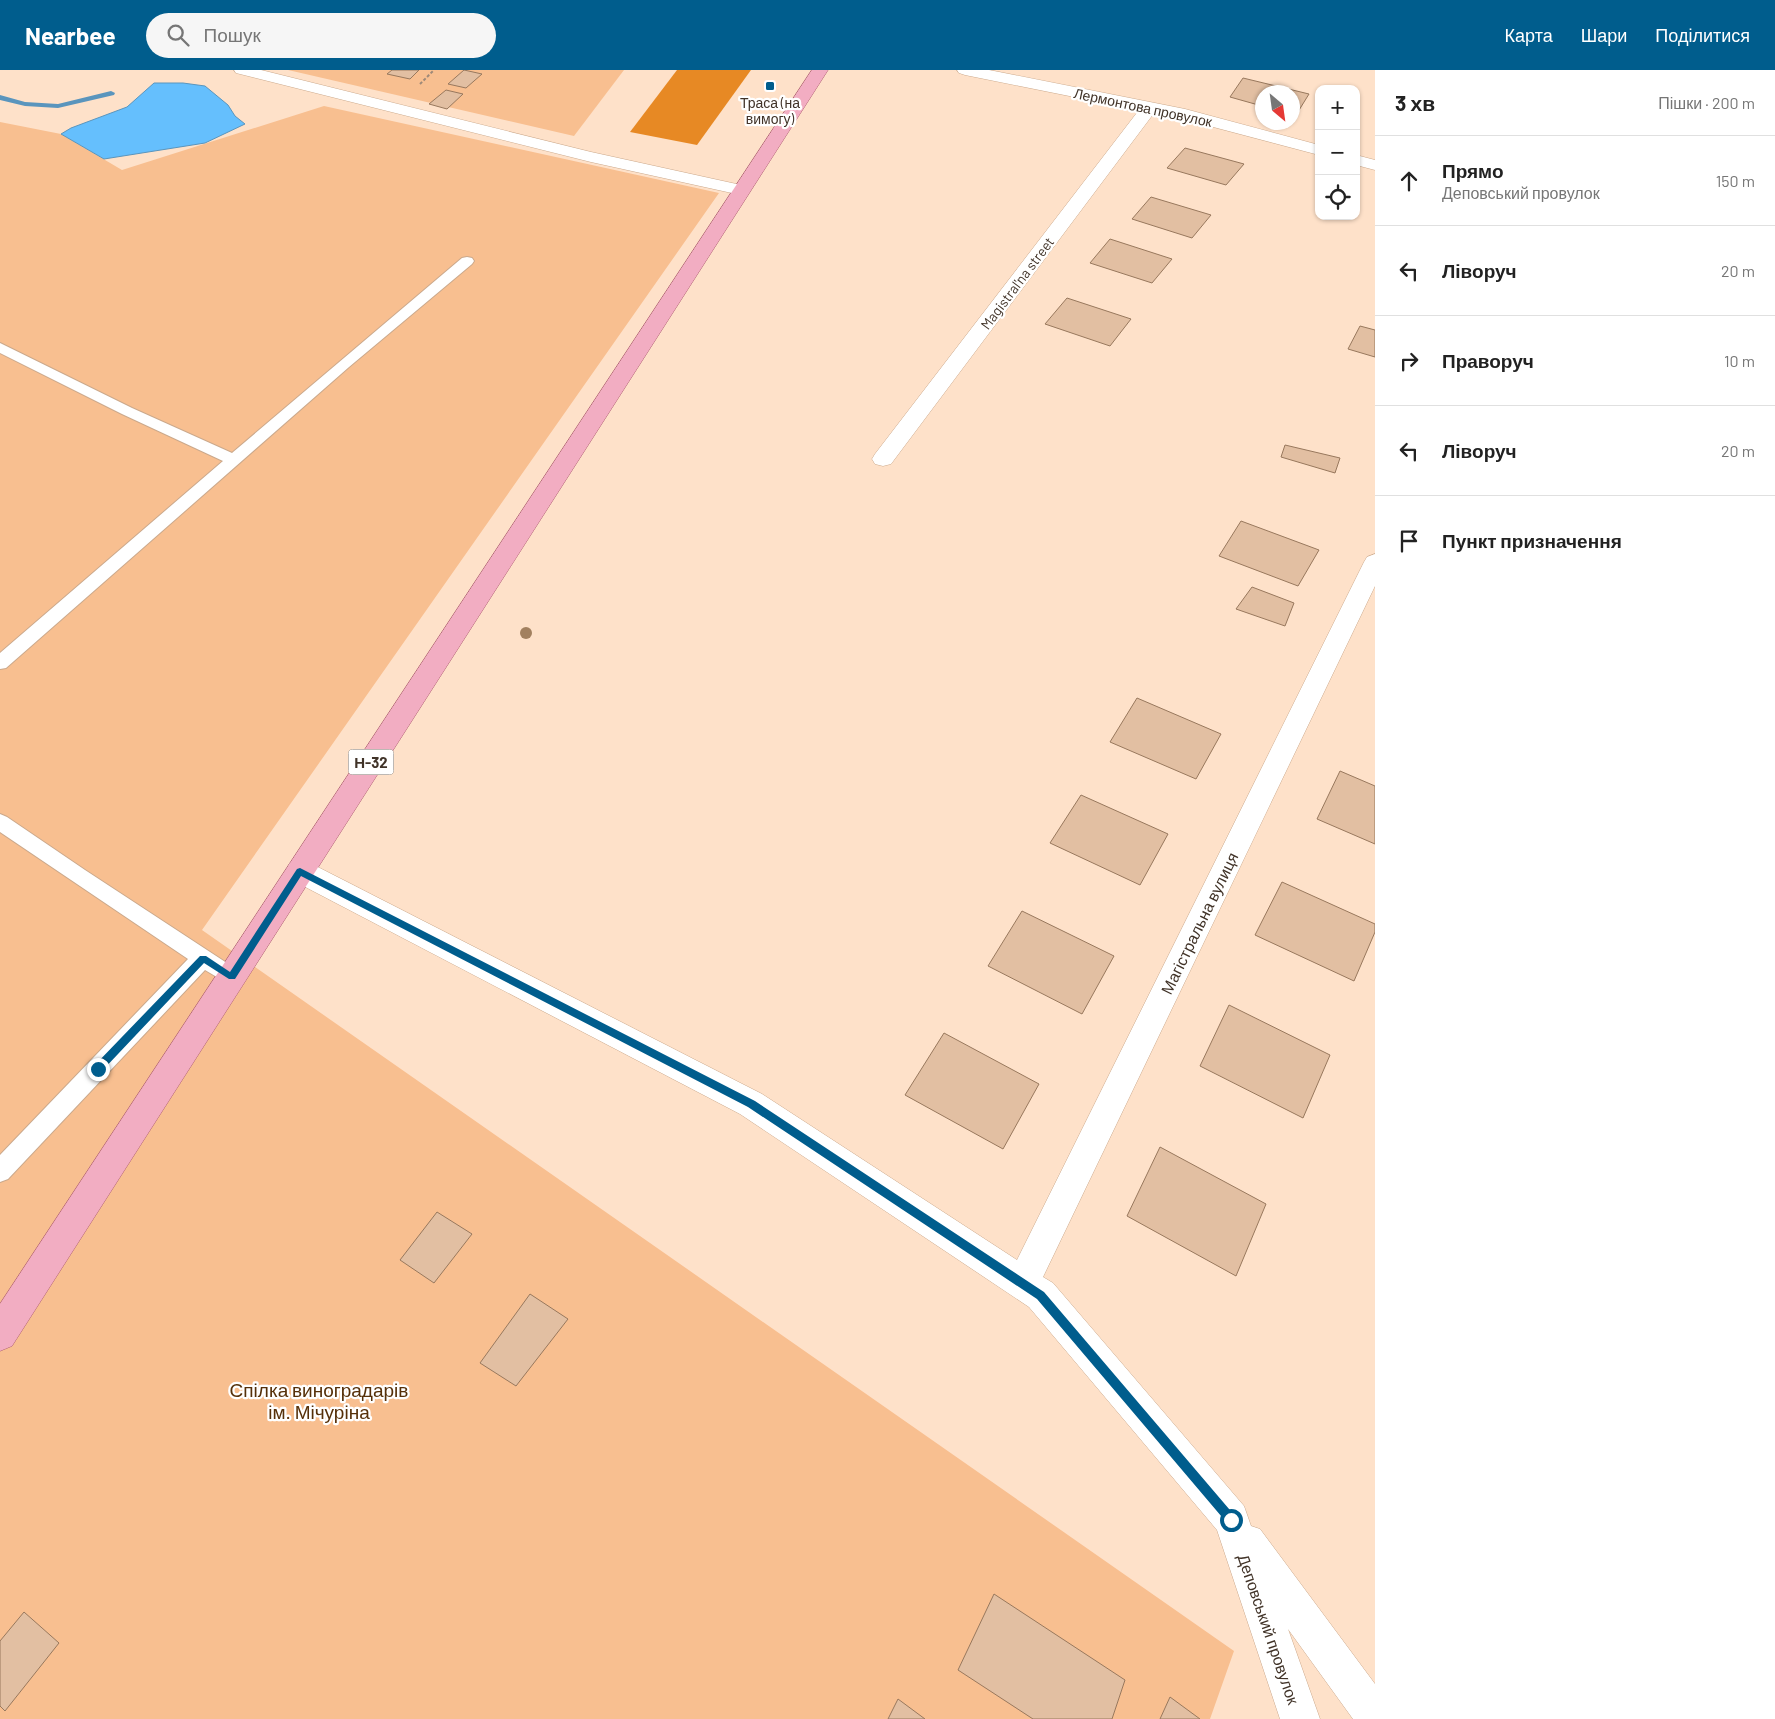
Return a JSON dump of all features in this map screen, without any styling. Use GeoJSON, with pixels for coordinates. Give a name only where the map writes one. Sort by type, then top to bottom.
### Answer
{"type":"FeatureCollection","features":[{"type":"Feature","properties":{"kind":"main road","name":"Н-32"},"geometry":{"type":"LineString","coordinates":[[0,1334],[820,70]]}},
{"type":"Feature","properties":{"kind":"street"},"geometry":{"type":"LineString","coordinates":[[242,70],[591,157],[741,190]]}},
{"type":"Feature","properties":{"kind":"street","name":"Лермонтова провулок"},"geometry":{"type":"LineString","coordinates":[[965,70],[1185,114],[1315,149]]}},
{"type":"Feature","properties":{"kind":"street","name":"Magistral'na street"},"geometry":{"type":"LineString","coordinates":[[883,459],[1150,107]]}},
{"type":"Feature","properties":{"kind":"street"},"geometry":{"type":"LineString","coordinates":[[1360,161],[1375,166]]}},
{"type":"Feature","properties":{"kind":"street","name":"Магістральна вулиця"},"geometry":{"type":"LineString","coordinates":[[1024,1284],[1375,562]]}},
{"type":"Feature","properties":{"kind":"street","name":"Деповський провулок"},"geometry":{"type":"LineString","coordinates":[[300,872],[751,1104],[1040,1296],[1231,1520],[1300,1719]]}},
{"type":"Feature","properties":{"kind":"street"},"geometry":{"type":"LineString","coordinates":[[1231,1520],[1375,1716]]}},
{"type":"Feature","properties":{"kind":"lane"},"geometry":{"type":"LineString","coordinates":[[0,663],[344,364],[467,261]]}},
{"type":"Feature","properties":{"kind":"lane"},"geometry":{"type":"LineString","coordinates":[[0,347],[127,411],[234,460]]}},
{"type":"Feature","properties":{"kind":"lane"},"geometry":{"type":"LineString","coordinates":[[0,822],[78,876],[232,977]]}},
{"type":"Feature","properties":{"kind":"lane"},"geometry":{"type":"LineString","coordinates":[[0,1171],[203,958]]}},
{"type":"Feature","properties":{"kind":"green space"},"geometry":{"type":"Polygon","coordinates":[[[288,70],[624,70],[574,136],[288,70]]]}},
{"type":"Feature","properties":{"kind":"green space","name":"Спілка виноградарів ім. Мічуріна"},"geometry":{"type":"Polygon","coordinates":[[[324,106],[719,193],[202,930],[1234,1651],[1210,1719],[0,1719],[0,122],[61,134],[122,170],[324,106]]]}},
{"type":"Feature","properties":{"kind":"shaded area"},"geometry":{"type":"Polygon","coordinates":[[[677,70],[751,70],[697,145],[630,132],[677,70]]]}},
{"type":"Feature","properties":{"kind":"water"},"geometry":{"type":"Polygon","coordinates":[[[154,83],[183,83],[205,86],[228,105],[235,116],[245,124],[205,143],[104,159],[61,134],[71,128],[127,107],[154,83]]]}},
{"type":"Feature","properties":{"kind":"building"},"geometry":{"type":"Polygon","coordinates":[[[392,70],[419,70],[410,79],[387,74],[392,70]]]}},
{"type":"Feature","properties":{"kind":"building"},"geometry":{"type":"Polygon","coordinates":[[[464,70],[482,74],[466,88],[448,84],[464,70]]]}},
{"type":"Feature","properties":{"kind":"building"},"geometry":{"type":"Polygon","coordinates":[[[1243,78],[1272,85],[1255,85],[1255,104],[1230,97],[1243,78]]]}},
{"type":"Feature","properties":{"kind":"building"},"geometry":{"type":"Polygon","coordinates":[[[446,90],[463,94],[447,109],[429,104],[446,90]]]}},
{"type":"Feature","properties":{"kind":"building"},"geometry":{"type":"Polygon","coordinates":[[[1300,92],[1309,94],[1300,109],[1300,92]]]}},
{"type":"Feature","properties":{"kind":"building"},"geometry":{"type":"Polygon","coordinates":[[[1185,148],[1244,164],[1226,185],[1167,168],[1185,148]]]}},
{"type":"Feature","properties":{"kind":"building"},"geometry":{"type":"Polygon","coordinates":[[[1151,197],[1211,215],[1192,238],[1132,219],[1151,197]]]}},
{"type":"Feature","properties":{"kind":"building"},"geometry":{"type":"Polygon","coordinates":[[[1110,239],[1172,259],[1152,283],[1090,263],[1110,239]]]}},
{"type":"Feature","properties":{"kind":"building"},"geometry":{"type":"Polygon","coordinates":[[[1067,298],[1131,319],[1110,346],[1045,324],[1067,298]]]}},
{"type":"Feature","properties":{"kind":"building"},"geometry":{"type":"Polygon","coordinates":[[[1360,326],[1375,330],[1375,357],[1348,349],[1360,326]]]}},
{"type":"Feature","properties":{"kind":"building"},"geometry":{"type":"Polygon","coordinates":[[[1285,445],[1340,458],[1335,473],[1281,457],[1285,445]]]}},
{"type":"Feature","properties":{"kind":"building"},"geometry":{"type":"Polygon","coordinates":[[[1241,521],[1319,550],[1298,586],[1219,556],[1241,521]]]}},
{"type":"Feature","properties":{"kind":"building"},"geometry":{"type":"Polygon","coordinates":[[[1252,587],[1294,603],[1285,626],[1236,609],[1252,587]]]}},
{"type":"Feature","properties":{"kind":"building"},"geometry":{"type":"Polygon","coordinates":[[[1137,698],[1221,734],[1196,779],[1110,742],[1137,698]]]}},
{"type":"Feature","properties":{"kind":"building"},"geometry":{"type":"Polygon","coordinates":[[[1340,771],[1375,786],[1375,844],[1317,819],[1340,771]]]}},
{"type":"Feature","properties":{"kind":"building"},"geometry":{"type":"Polygon","coordinates":[[[1081,795],[1168,834],[1140,885],[1050,843],[1081,795]]]}},
{"type":"Feature","properties":{"kind":"building"},"geometry":{"type":"Polygon","coordinates":[[[1282,882],[1375,924],[1375,932],[1354,981],[1255,935],[1282,882]]]}},
{"type":"Feature","properties":{"kind":"building"},"geometry":{"type":"Polygon","coordinates":[[[1022,911],[1114,956],[1082,1014],[988,966],[1022,911]]]}},
{"type":"Feature","properties":{"kind":"building"},"geometry":{"type":"Polygon","coordinates":[[[1229,1005],[1330,1055],[1303,1118],[1200,1066],[1229,1005]]]}},
{"type":"Feature","properties":{"kind":"building"},"geometry":{"type":"Polygon","coordinates":[[[944,1033],[1039,1084],[1003,1149],[905,1095],[944,1033]]]}},
{"type":"Feature","properties":{"kind":"building"},"geometry":{"type":"Polygon","coordinates":[[[1160,1147],[1266,1204],[1236,1276],[1127,1216],[1160,1147]]]}},
{"type":"Feature","properties":{"kind":"building"},"geometry":{"type":"Polygon","coordinates":[[[437,1212],[472,1234],[434,1283],[400,1260],[437,1212]]]}},
{"type":"Feature","properties":{"kind":"building"},"geometry":{"type":"Polygon","coordinates":[[[530,1294],[568,1319],[516,1386],[480,1363],[530,1294]]]}},
{"type":"Feature","properties":{"kind":"building"},"geometry":{"type":"Polygon","coordinates":[[[994,1594],[1125,1680],[1112,1719],[1033,1719],[958,1670],[994,1594]]]}},
{"type":"Feature","properties":{"kind":"building"},"geometry":{"type":"Polygon","coordinates":[[[24,1612],[59,1643],[5,1711],[0,1706],[0,1641],[24,1612]]]}},
{"type":"Feature","properties":{"kind":"building"},"geometry":{"type":"Polygon","coordinates":[[[1170,1697],[1200,1719],[1160,1719],[1170,1697]]]}},
{"type":"Feature","properties":{"kind":"building"},"geometry":{"type":"Polygon","coordinates":[[[898,1699],[925,1719],[888,1719],[898,1699]]]}},
{"type":"Feature","properties":{"kind":"waterway"},"geometry":{"type":"LineString","coordinates":[[0,97],[25,104],[58,106],[111,93]]}},
{"type":"Feature","properties":{"kind":"place","name":"Траса (на вимогу)"},"geometry":{"type":"Point","coordinates":[770,86]}},
{"type":"Feature","properties":{"kind":"route"},"geometry":{"type":"LineString","coordinates":[[98,1069],[203,958],[232,977],[300,872],[751,1104],[1040,1296],[1231,1520]]}}]}
